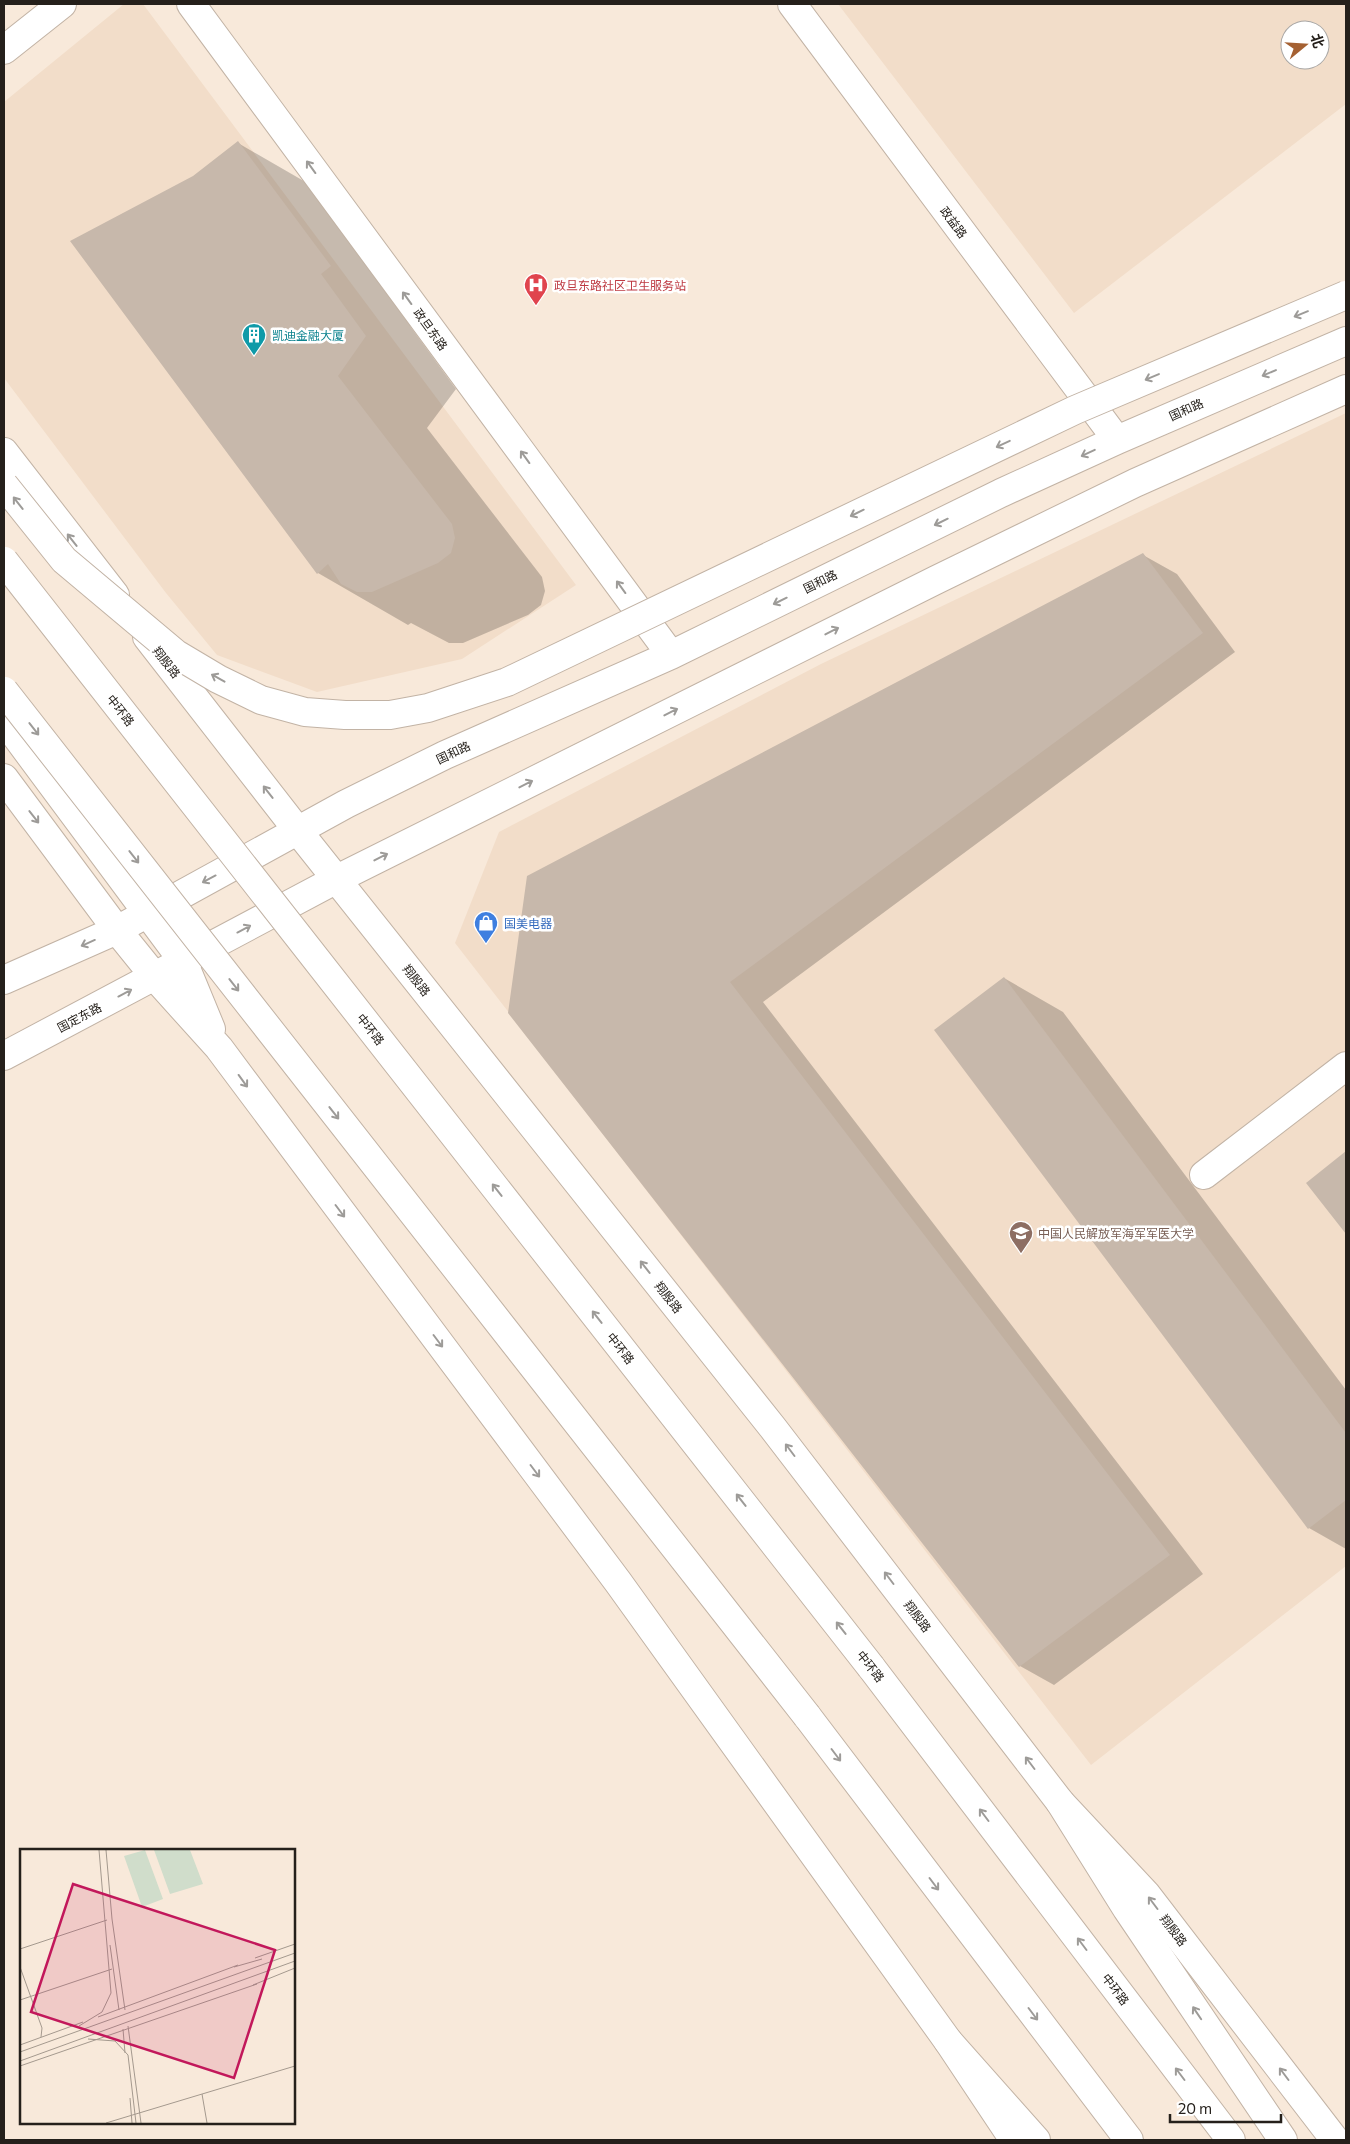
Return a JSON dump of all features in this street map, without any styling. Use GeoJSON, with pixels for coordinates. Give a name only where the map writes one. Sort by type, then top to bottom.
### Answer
{"type":"FeatureCollection","features":[{"type":"Feature","properties":{"kind":"main road"},"geometry":{"type":"LineString","coordinates":[[4,50],[62,4]]}},
{"type":"Feature","properties":{"kind":"main road","name":"政旦东路"},"geometry":{"type":"LineString","coordinates":[[191,4],[670,655]]}},
{"type":"Feature","properties":{"kind":"main road","name":"政益路"},"geometry":{"type":"LineString","coordinates":[[792,4],[1116,440]]}},
{"type":"Feature","properties":{"kind":"main road"},"geometry":{"type":"LineString","coordinates":[[4,485],[64,560],[176,654],[261,700],[305,712],[345,715],[390,715],[428,708],[507,682],[1075,410],[1346,295]]}},
{"type":"Feature","properties":{"kind":"main road","name":"国和路"},"geometry":{"type":"LineString","coordinates":[[4,980],[117,930],[146,912],[445,755],[670,655],[1001,492],[1116,440],[1346,341]]}},
{"type":"Feature","properties":{"kind":"main road"},"geometry":{"type":"LineString","coordinates":[[337,879],[936,580],[1135,483],[1346,389]]}},
{"type":"Feature","properties":{"kind":"main road","name":"翔殷路"},"geometry":{"type":"LineString","coordinates":[[4,452],[298,831],[773,1428],[1060,1802],[1146,1894],[1335,2140]]}},
{"type":"Feature","properties":{"kind":"main road","name":"中环路"},"geometry":{"type":"LineString","coordinates":[[4,561],[871,1666],[1231,2140]]}},
{"type":"Feature","properties":{"kind":"main road"},"geometry":{"type":"LineString","coordinates":[[4,690],[807,1716],[1129,2140]]}},
{"type":"Feature","properties":{"kind":"main road"},"geometry":{"type":"LineString","coordinates":[[4,720],[183,961],[219,1048]]}},
{"type":"Feature","properties":{"kind":"main road"},"geometry":{"type":"LineString","coordinates":[[4,778],[117,930],[155,977],[219,1048],[624,1590],[948,2041],[1014,2140]]}},
{"type":"Feature","properties":{"kind":"main road","name":"国定东路"},"geometry":{"type":"LineString","coordinates":[[4,1056],[337,879]]}},
{"type":"Feature","properties":{"kind":"main road"},"geometry":{"type":"LineString","coordinates":[[1204,1175],[1346,1066]]}},
{"type":"Feature","properties":{"kind":"main road"},"geometry":{"type":"LineString","coordinates":[[1060,1802],[1127,1910],[1283,2140]]}},
{"type":"Feature","properties":{"kind":"main road"},"geometry":{"type":"LineString","coordinates":[[948,2041],[1036,2140]]}},
{"type":"Feature","properties":{"kind":"shaded area"},"geometry":{"type":"Polygon","coordinates":[[[124,4],[143,4],[576,585],[462,659],[317,692],[217,655],[166,593],[4,378],[4,102],[124,4]]]}},
{"type":"Feature","properties":{"kind":"shaded area"},"geometry":{"type":"Polygon","coordinates":[[[838,4],[1344,4],[1346,6],[1346,104],[1074,313],[838,4]]]}},
{"type":"Feature","properties":{"kind":"shaded area","name":"中国人民解放军海军军医大学"},"geometry":{"type":"Polygon","coordinates":[[[1346,413],[1346,1566],[1091,1765],[455,943],[499,832],[821,664],[1346,413]]]}},
{"type":"Feature","properties":{"kind":"building","name":"凯迪金融大厦"},"geometry":{"type":"Polygon","coordinates":[[[238,141],[331,266],[321,274],[366,336],[338,376],[452,524],[455,538],[451,553],[438,563],[372,592],[357,592],[341,584],[328,564],[317,574],[70,241],[193,176],[238,141]]]}},
{"type":"Feature","properties":{"kind":"building"},"geometry":{"type":"Polygon","coordinates":[[[1143,553],[1203,633],[730,982],[1170,1555],[1019,1667],[508,1013],[527,876],[1143,553]]]}},
{"type":"Feature","properties":{"kind":"building"},"geometry":{"type":"Polygon","coordinates":[[[1004,977],[1346,1433],[1346,1500],[1308,1529],[934,1030],[1004,977]]]}},
{"type":"Feature","properties":{"kind":"building"},"geometry":{"type":"Polygon","coordinates":[[[1346,1151],[1346,1234],[1306,1183],[1346,1151]]]}},
{"type":"Feature","properties":{"kind":"place","name":"政旦东路社区卫生服务站"},"geometry":{"type":"Point","coordinates":[536,306]}},
{"type":"Feature","properties":{"kind":"place","name":"凯迪金融大厦"},"geometry":{"type":"Point","coordinates":[254,356]}},
{"type":"Feature","properties":{"kind":"place","name":"国美电器"},"geometry":{"type":"Point","coordinates":[486,944]}},
{"type":"Feature","properties":{"kind":"place","name":"中国人民解放军海军军医大学"},"geometry":{"type":"Point","coordinates":[1021,1254]}}]}
